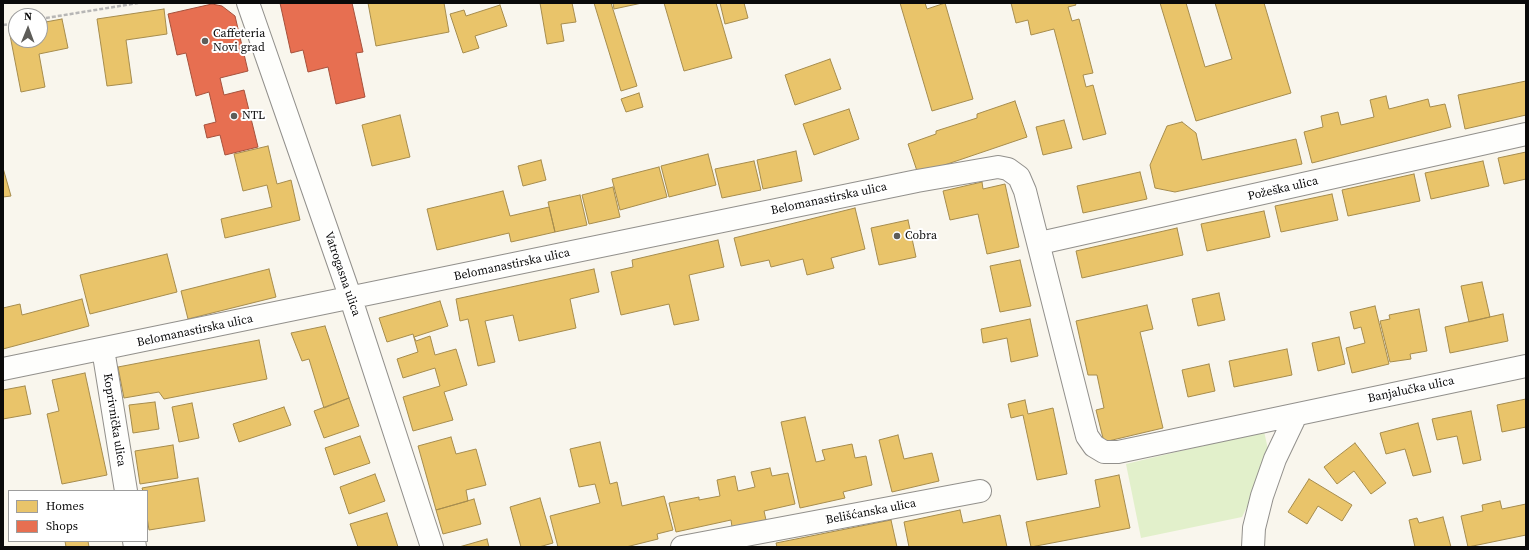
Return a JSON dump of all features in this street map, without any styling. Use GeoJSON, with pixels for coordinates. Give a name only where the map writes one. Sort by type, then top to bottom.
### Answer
{"type":"FeatureCollection","features":[{"type":"Feature","properties":{"kind":"street","name":"Vatrogasna ulica"},"geometry":{"type":"LineString","coordinates":[[248,3],[351,299],[432,547]]}},
{"type":"Feature","properties":{"kind":"street","name":"Požeška ulica"},"geometry":{"type":"LineString","coordinates":[[1040,243],[1526,134]]}},
{"type":"Feature","properties":{"kind":"street","name":"Belomanastirska ulica"},"geometry":{"type":"LineString","coordinates":[[3,369],[351,299],[984,168],[998,167],[1008,169],[1019,177],[1026,191],[1040,243]]}},
{"type":"Feature","properties":{"kind":"street","name":"Banjalučka ulica"},"geometry":{"type":"LineString","coordinates":[[1040,243],[1087,436],[1094,446],[1104,452],[1118,452],[1526,366]]}},
{"type":"Feature","properties":{"kind":"street","name":"Koprivnička ulica"},"geometry":{"type":"LineString","coordinates":[[103,349],[126,490]]}},
{"type":"Feature","properties":{"kind":"street"},"geometry":{"type":"LineString","coordinates":[[1253,547],[1254,528],[1262,496],[1274,459],[1296,415]]}},
{"type":"Feature","properties":{"kind":"street","name":"Belišćanska ulica"},"geometry":{"type":"LineString","coordinates":[[682,547],[763,540],[980,491]]}},
{"type":"Feature","properties":{"kind":"path"},"geometry":{"type":"LineString","coordinates":[[48,18],[138,3]]}},
{"type":"Feature","properties":{"kind":"green space"},"geometry":{"type":"Polygon","coordinates":[[[1264,431],[1269,454],[1262,477],[1242,517],[1141,538],[1126,464],[1264,431]]]}},
{"type":"Feature","properties":{"kind":"building: Homes"},"geometry":{"type":"Polygon","coordinates":[[[368,3],[444,3],[449,32],[376,46],[368,3]]]}},
{"type":"Feature","properties":{"kind":"building: Homes"},"geometry":{"type":"Polygon","coordinates":[[[540,3],[572,3],[576,22],[561,24],[564,41],[547,44],[540,3]]]}},
{"type":"Feature","properties":{"kind":"building: Homes"},"geometry":{"type":"Polygon","coordinates":[[[594,3],[611,3],[637,86],[621,91],[594,3]]]}},
{"type":"Feature","properties":{"kind":"building: Homes"},"geometry":{"type":"Polygon","coordinates":[[[613,3],[642,3],[614,9],[613,3]]]}},
{"type":"Feature","properties":{"kind":"building: Homes"},"geometry":{"type":"Polygon","coordinates":[[[664,3],[716,3],[732,58],[684,71],[664,3]]]}},
{"type":"Feature","properties":{"kind":"building: Homes"},"geometry":{"type":"Polygon","coordinates":[[[720,3],[744,3],[748,18],[725,24],[720,3]]]}},
{"type":"Feature","properties":{"kind":"building: Homes"},"geometry":{"type":"Polygon","coordinates":[[[900,3],[925,3],[927,9],[945,3],[973,99],[932,111],[900,3]]]}},
{"type":"Feature","properties":{"kind":"building: Homes"},"geometry":{"type":"Polygon","coordinates":[[[1011,3],[1075,3],[1076,5],[1068,7],[1072,21],[1079,19],[1093,73],[1083,75],[1086,87],[1093,85],[1106,134],[1083,140],[1054,29],[1031,35],[1028,20],[1016,23],[1011,3]]]}},
{"type":"Feature","properties":{"kind":"building: Homes"},"geometry":{"type":"Polygon","coordinates":[[[1160,3],[1186,3],[1205,67],[1232,59],[1215,3],[1264,3],[1291,93],[1196,121],[1160,3]]]}},
{"type":"Feature","properties":{"kind":"building: Homes"},"geometry":{"type":"Polygon","coordinates":[[[500,5],[507,26],[475,36],[479,48],[463,53],[450,14],[464,10],[466,16],[500,5]]]}},
{"type":"Feature","properties":{"kind":"building: Homes"},"geometry":{"type":"Polygon","coordinates":[[[164,9],[167,34],[126,40],[132,83],[107,86],[97,19],[164,9]]]}},
{"type":"Feature","properties":{"kind":"building: Homes"},"geometry":{"type":"Polygon","coordinates":[[[62,19],[68,48],[39,54],[45,87],[21,92],[12,48],[48,48],[48,22],[62,19]]]}},
{"type":"Feature","properties":{"kind":"building: Homes"},"geometry":{"type":"Polygon","coordinates":[[[830,59],[841,89],[795,105],[785,75],[830,59]]]}},
{"type":"Feature","properties":{"kind":"building: Homes"},"geometry":{"type":"Polygon","coordinates":[[[1526,81],[1526,115],[1465,129],[1458,95],[1526,81]]]}},
{"type":"Feature","properties":{"kind":"building: Homes"},"geometry":{"type":"Polygon","coordinates":[[[639,93],[643,107],[626,112],[621,99],[639,93]]]}},
{"type":"Feature","properties":{"kind":"building: Homes"},"geometry":{"type":"Polygon","coordinates":[[[1386,96],[1389,109],[1428,99],[1430,107],[1445,104],[1451,127],[1312,163],[1304,132],[1323,127],[1321,116],[1338,112],[1341,125],[1374,117],[1370,100],[1386,96]]]}},
{"type":"Feature","properties":{"kind":"building: Homes"},"geometry":{"type":"Polygon","coordinates":[[[1015,101],[1027,137],[918,174],[908,144],[936,134],[936,131],[977,118],[977,114],[1015,101]]]}},
{"type":"Feature","properties":{"kind":"building: Homes"},"geometry":{"type":"Polygon","coordinates":[[[849,109],[859,139],[814,155],[803,124],[849,109]]]}},
{"type":"Feature","properties":{"kind":"building: Homes"},"geometry":{"type":"Polygon","coordinates":[[[400,115],[410,157],[372,166],[362,125],[400,115]]]}},
{"type":"Feature","properties":{"kind":"building: Homes"},"geometry":{"type":"Polygon","coordinates":[[[1064,120],[1072,148],[1043,155],[1036,127],[1064,120]]]}},
{"type":"Feature","properties":{"kind":"building: Homes"},"geometry":{"type":"Polygon","coordinates":[[[1182,122],[1196,133],[1202,160],[1296,139],[1302,164],[1175,192],[1155,188],[1150,165],[1167,126],[1182,122]]]}},
{"type":"Feature","properties":{"kind":"building: Homes"},"geometry":{"type":"Polygon","coordinates":[[[268,146],[277,184],[291,180],[300,220],[225,238],[221,219],[272,207],[267,185],[243,191],[234,154],[268,146]]]}},
{"type":"Feature","properties":{"kind":"building: Homes"},"geometry":{"type":"Polygon","coordinates":[[[796,151],[802,181],[763,189],[757,160],[796,151]]]}},
{"type":"Feature","properties":{"kind":"building: Homes"},"geometry":{"type":"Polygon","coordinates":[[[1526,152],[1526,179],[1504,184],[1498,158],[1526,152]]]}},
{"type":"Feature","properties":{"kind":"building: Homes"},"geometry":{"type":"Polygon","coordinates":[[[708,154],[716,185],[669,197],[661,166],[708,154]]]}},
{"type":"Feature","properties":{"kind":"building: Homes"},"geometry":{"type":"Polygon","coordinates":[[[541,160],[546,180],[523,186],[518,166],[541,160]]]}},
{"type":"Feature","properties":{"kind":"building: Homes"},"geometry":{"type":"Polygon","coordinates":[[[754,161],[761,190],[722,198],[715,169],[754,161]]]}},
{"type":"Feature","properties":{"kind":"building: Homes"},"geometry":{"type":"Polygon","coordinates":[[[1483,161],[1489,186],[1431,199],[1425,173],[1483,161]]]}},
{"type":"Feature","properties":{"kind":"building: Homes"},"geometry":{"type":"Polygon","coordinates":[[[659,167],[667,197],[620,210],[612,179],[659,167]]]}},
{"type":"Feature","properties":{"kind":"building: Homes"},"geometry":{"type":"Polygon","coordinates":[[[3,168],[11,196],[3,197],[3,168]]]}},
{"type":"Feature","properties":{"kind":"building: Homes"},"geometry":{"type":"Polygon","coordinates":[[[1140,172],[1147,199],[1083,213],[1077,186],[1140,172]]]}},
{"type":"Feature","properties":{"kind":"building: Homes"},"geometry":{"type":"Polygon","coordinates":[[[1414,174],[1420,201],[1348,216],[1342,190],[1414,174]]]}},
{"type":"Feature","properties":{"kind":"building: Homes"},"geometry":{"type":"Polygon","coordinates":[[[982,182],[983,189],[1005,184],[1019,247],[987,254],[978,214],[950,220],[943,191],[982,182]]]}},
{"type":"Feature","properties":{"kind":"building: Homes"},"geometry":{"type":"Polygon","coordinates":[[[613,187],[620,217],[589,224],[582,195],[613,187]]]}},
{"type":"Feature","properties":{"kind":"building: Homes"},"geometry":{"type":"Polygon","coordinates":[[[503,191],[510,216],[549,207],[555,232],[511,242],[509,233],[437,250],[427,209],[503,191]]]}},
{"type":"Feature","properties":{"kind":"building: Homes"},"geometry":{"type":"Polygon","coordinates":[[[1332,194],[1338,220],[1281,232],[1275,206],[1332,194]]]}},
{"type":"Feature","properties":{"kind":"building: Homes"},"geometry":{"type":"Polygon","coordinates":[[[580,195],[587,225],[555,232],[548,202],[580,195]]]}},
{"type":"Feature","properties":{"kind":"building: Homes"},"geometry":{"type":"Polygon","coordinates":[[[855,208],[865,249],[831,258],[834,268],[807,275],[803,259],[771,267],[769,260],[741,266],[734,238],[855,208]]]}},
{"type":"Feature","properties":{"kind":"building: Homes"},"geometry":{"type":"Polygon","coordinates":[[[1264,211],[1270,237],[1207,251],[1201,224],[1264,211]]]}},
{"type":"Feature","properties":{"kind":"building: Homes"},"geometry":{"type":"Polygon","coordinates":[[[908,220],[916,257],[879,265],[871,228],[908,220]]]}},
{"type":"Feature","properties":{"kind":"building: Homes"},"geometry":{"type":"Polygon","coordinates":[[[1177,228],[1183,255],[1082,278],[1076,251],[1177,228]]]}},
{"type":"Feature","properties":{"kind":"building: Homes"},"geometry":{"type":"Polygon","coordinates":[[[718,240],[724,267],[689,275],[699,320],[674,325],[669,304],[621,315],[611,272],[633,267],[632,260],[718,240]]]}},
{"type":"Feature","properties":{"kind":"building: Homes"},"geometry":{"type":"Polygon","coordinates":[[[167,254],[177,292],[90,314],[80,275],[167,254]]]}},
{"type":"Feature","properties":{"kind":"building: Homes"},"geometry":{"type":"Polygon","coordinates":[[[1020,260],[1031,306],[1000,312],[990,266],[1020,260]]]}},
{"type":"Feature","properties":{"kind":"building: Homes"},"geometry":{"type":"Polygon","coordinates":[[[269,269],[276,297],[188,319],[181,291],[269,269]]]}},
{"type":"Feature","properties":{"kind":"building: Homes"},"geometry":{"type":"Polygon","coordinates":[[[594,269],[599,292],[570,299],[576,328],[519,341],[513,315],[485,321],[495,362],[478,366],[468,319],[460,321],[456,299],[594,269]]]}},
{"type":"Feature","properties":{"kind":"building: Homes"},"geometry":{"type":"Polygon","coordinates":[[[1482,282],[1490,317],[1469,322],[1461,286],[1482,282]]]}},
{"type":"Feature","properties":{"kind":"building: Homes"},"geometry":{"type":"Polygon","coordinates":[[[1219,293],[1225,320],[1198,326],[1192,299],[1219,293]]]}},
{"type":"Feature","properties":{"kind":"building: Homes"},"geometry":{"type":"Polygon","coordinates":[[[82,299],[89,326],[3,349],[3,308],[20,304],[22,315],[82,299]]]}},
{"type":"Feature","properties":{"kind":"building: Homes"},"geometry":{"type":"Polygon","coordinates":[[[440,301],[448,326],[414,337],[416,341],[430,336],[435,355],[456,349],[467,385],[444,392],[453,420],[413,431],[403,397],[440,386],[435,368],[403,378],[397,359],[418,352],[413,334],[387,342],[379,318],[440,301]]]}},
{"type":"Feature","properties":{"kind":"building: Homes"},"geometry":{"type":"Polygon","coordinates":[[[1147,305],[1153,329],[1140,332],[1163,428],[1104,442],[1096,410],[1104,408],[1097,375],[1088,375],[1076,321],[1147,305]]]}},
{"type":"Feature","properties":{"kind":"building: Homes"},"geometry":{"type":"Polygon","coordinates":[[[1375,306],[1389,364],[1352,373],[1346,348],[1365,343],[1361,327],[1354,329],[1350,312],[1375,306]]]}},
{"type":"Feature","properties":{"kind":"building: Homes"},"geometry":{"type":"Polygon","coordinates":[[[1419,309],[1427,351],[1410,354],[1411,359],[1390,362],[1380,321],[1390,319],[1389,315],[1419,309]]]}},
{"type":"Feature","properties":{"kind":"building: Homes"},"geometry":{"type":"Polygon","coordinates":[[[1503,314],[1508,341],[1450,353],[1445,327],[1503,314]]]}},
{"type":"Feature","properties":{"kind":"building: Homes"},"geometry":{"type":"Polygon","coordinates":[[[1030,319],[1038,356],[1011,362],[1007,338],[983,343],[981,329],[1030,319]]]}},
{"type":"Feature","properties":{"kind":"building: Homes"},"geometry":{"type":"Polygon","coordinates":[[[325,326],[349,398],[324,408],[309,359],[302,361],[291,333],[325,326]]]}},
{"type":"Feature","properties":{"kind":"building: Homes"},"geometry":{"type":"Polygon","coordinates":[[[1339,337],[1345,364],[1318,371],[1312,343],[1339,337]]]}},
{"type":"Feature","properties":{"kind":"building: Homes"},"geometry":{"type":"Polygon","coordinates":[[[259,340],[267,379],[164,399],[159,392],[124,398],[118,367],[259,340]]]}},
{"type":"Feature","properties":{"kind":"building: Homes"},"geometry":{"type":"Polygon","coordinates":[[[1287,349],[1292,375],[1234,387],[1229,361],[1287,349]]]}},
{"type":"Feature","properties":{"kind":"building: Homes"},"geometry":{"type":"Polygon","coordinates":[[[1209,364],[1215,391],[1188,397],[1182,370],[1209,364]]]}},
{"type":"Feature","properties":{"kind":"building: Homes"},"geometry":{"type":"Polygon","coordinates":[[[85,373],[107,475],[62,484],[47,414],[59,411],[52,380],[85,373]]]}},
{"type":"Feature","properties":{"kind":"building: Homes"},"geometry":{"type":"Polygon","coordinates":[[[25,386],[31,414],[3,419],[3,390],[25,386]]]}},
{"type":"Feature","properties":{"kind":"building: Homes"},"geometry":{"type":"Polygon","coordinates":[[[349,398],[359,426],[324,438],[314,411],[349,398]]]}},
{"type":"Feature","properties":{"kind":"building: Homes"},"geometry":{"type":"Polygon","coordinates":[[[1526,399],[1526,427],[1502,432],[1497,405],[1526,399]]]}},
{"type":"Feature","properties":{"kind":"building: Homes"},"geometry":{"type":"Polygon","coordinates":[[[1025,400],[1028,414],[1053,408],[1067,474],[1037,480],[1023,415],[1011,418],[1008,404],[1025,400]]]}},
{"type":"Feature","properties":{"kind":"building: Homes"},"geometry":{"type":"Polygon","coordinates":[[[155,402],[159,429],[133,433],[129,405],[155,402]]]}},
{"type":"Feature","properties":{"kind":"building: Homes"},"geometry":{"type":"Polygon","coordinates":[[[192,403],[199,438],[179,442],[172,407],[192,403]]]}},
{"type":"Feature","properties":{"kind":"building: Homes"},"geometry":{"type":"Polygon","coordinates":[[[284,407],[291,425],[239,442],[233,424],[284,407]]]}},
{"type":"Feature","properties":{"kind":"building: Homes"},"geometry":{"type":"Polygon","coordinates":[[[1471,411],[1481,460],[1463,464],[1457,436],[1437,440],[1432,419],[1471,411]]]}},
{"type":"Feature","properties":{"kind":"building: Homes"},"geometry":{"type":"Polygon","coordinates":[[[805,417],[816,462],[825,460],[822,450],[852,444],[855,458],[866,456],[872,485],[843,492],[845,498],[800,508],[781,422],[805,417]]]}},
{"type":"Feature","properties":{"kind":"building: Homes"},"geometry":{"type":"Polygon","coordinates":[[[1418,423],[1431,472],[1413,476],[1405,449],[1386,454],[1380,433],[1418,423]]]}},
{"type":"Feature","properties":{"kind":"building: Homes"},"geometry":{"type":"Polygon","coordinates":[[[898,435],[904,459],[932,453],[939,481],[892,492],[879,440],[898,435]]]}},
{"type":"Feature","properties":{"kind":"building: Homes"},"geometry":{"type":"Polygon","coordinates":[[[360,436],[370,463],[334,475],[325,448],[360,436]]]}},
{"type":"Feature","properties":{"kind":"building: Homes"},"geometry":{"type":"Polygon","coordinates":[[[451,437],[456,454],[476,449],[486,485],[466,490],[468,501],[436,510],[418,446],[451,437]]]}},
{"type":"Feature","properties":{"kind":"building: Homes"},"geometry":{"type":"Polygon","coordinates":[[[600,442],[610,484],[617,482],[622,506],[664,496],[673,530],[657,534],[658,539],[626,547],[558,547],[550,516],[600,503],[595,484],[579,487],[570,449],[600,442]]]}},
{"type":"Feature","properties":{"kind":"building: Homes"},"geometry":{"type":"Polygon","coordinates":[[[1355,443],[1386,483],[1371,494],[1354,471],[1337,484],[1324,467],[1355,443]]]}},
{"type":"Feature","properties":{"kind":"building: Homes"},"geometry":{"type":"Polygon","coordinates":[[[173,445],[178,478],[140,484],[135,451],[173,445]]]}},
{"type":"Feature","properties":{"kind":"building: Homes"},"geometry":{"type":"Polygon","coordinates":[[[770,468],[772,476],[788,473],[795,504],[764,511],[766,520],[732,527],[731,520],[676,532],[669,503],[699,497],[699,500],[720,496],[717,480],[735,476],[738,491],[755,487],[751,472],[770,468]]]}},
{"type":"Feature","properties":{"kind":"building: Homes"},"geometry":{"type":"Polygon","coordinates":[[[375,474],[385,501],[349,514],[340,487],[375,474]]]}},
{"type":"Feature","properties":{"kind":"building: Homes"},"geometry":{"type":"Polygon","coordinates":[[[1119,475],[1130,528],[1031,547],[1026,522],[1100,507],[1095,480],[1119,475]]]}},
{"type":"Feature","properties":{"kind":"building: Homes"},"geometry":{"type":"Polygon","coordinates":[[[198,478],[205,521],[149,530],[148,490],[143,490],[142,488],[198,478]]]}},
{"type":"Feature","properties":{"kind":"building: Homes"},"geometry":{"type":"Polygon","coordinates":[[[1309,479],[1352,505],[1342,521],[1318,506],[1307,524],[1288,512],[1309,479]]]}},
{"type":"Feature","properties":{"kind":"building: Homes"},"geometry":{"type":"Polygon","coordinates":[[[540,498],[553,543],[539,547],[521,547],[510,507],[540,498]]]}},
{"type":"Feature","properties":{"kind":"building: Homes"},"geometry":{"type":"Polygon","coordinates":[[[474,499],[481,524],[443,534],[436,510],[474,499]]]}},
{"type":"Feature","properties":{"kind":"building: Homes"},"geometry":{"type":"Polygon","coordinates":[[[1500,501],[1502,509],[1526,504],[1526,535],[1468,547],[1461,516],[1483,511],[1482,505],[1500,501]]]}},
{"type":"Feature","properties":{"kind":"building: Homes"},"geometry":{"type":"Polygon","coordinates":[[[960,510],[963,523],[1000,515],[1007,547],[909,547],[904,522],[960,510]]]}},
{"type":"Feature","properties":{"kind":"building: Homes"},"geometry":{"type":"Polygon","coordinates":[[[387,513],[398,547],[358,547],[350,524],[387,513]]]}},
{"type":"Feature","properties":{"kind":"building: Homes"},"geometry":{"type":"Polygon","coordinates":[[[1443,517],[1451,547],[1415,547],[1409,520],[1417,518],[1419,523],[1443,517]]]}},
{"type":"Feature","properties":{"kind":"building: Homes"},"geometry":{"type":"Polygon","coordinates":[[[891,520],[897,547],[777,547],[776,543],[891,520]]]}},
{"type":"Feature","properties":{"kind":"building: Homes"},"geometry":{"type":"Polygon","coordinates":[[[487,539],[489,547],[459,547],[487,539]]]}},
{"type":"Feature","properties":{"kind":"building: Homes"},"geometry":{"type":"Polygon","coordinates":[[[65,542],[88,542],[89,547],[66,547],[65,542]]]}},
{"type":"Feature","properties":{"kind":"building: Shops"},"geometry":{"type":"Polygon","coordinates":[[[280,3],[352,3],[363,52],[356,53],[365,97],[336,104],[328,67],[308,72],[303,50],[291,53],[280,3]]]}},
{"type":"Feature","properties":{"kind":"building: Shops"},"geometry":{"type":"Polygon","coordinates":[[[212,4],[222,6],[235,16],[248,71],[220,78],[224,95],[244,90],[258,147],[225,155],[220,135],[207,138],[204,125],[216,122],[209,92],[196,96],[186,53],[177,55],[168,14],[212,4]]]}},
{"type":"Feature","properties":{"kind":"place","name":"Caffeteria Novi grad"},"geometry":{"type":"Point","coordinates":[205,41]}},
{"type":"Feature","properties":{"kind":"place","name":"NTL"},"geometry":{"type":"Point","coordinates":[234,116]}},
{"type":"Feature","properties":{"kind":"place","name":"Cobra"},"geometry":{"type":"Point","coordinates":[897,236]}}]}
